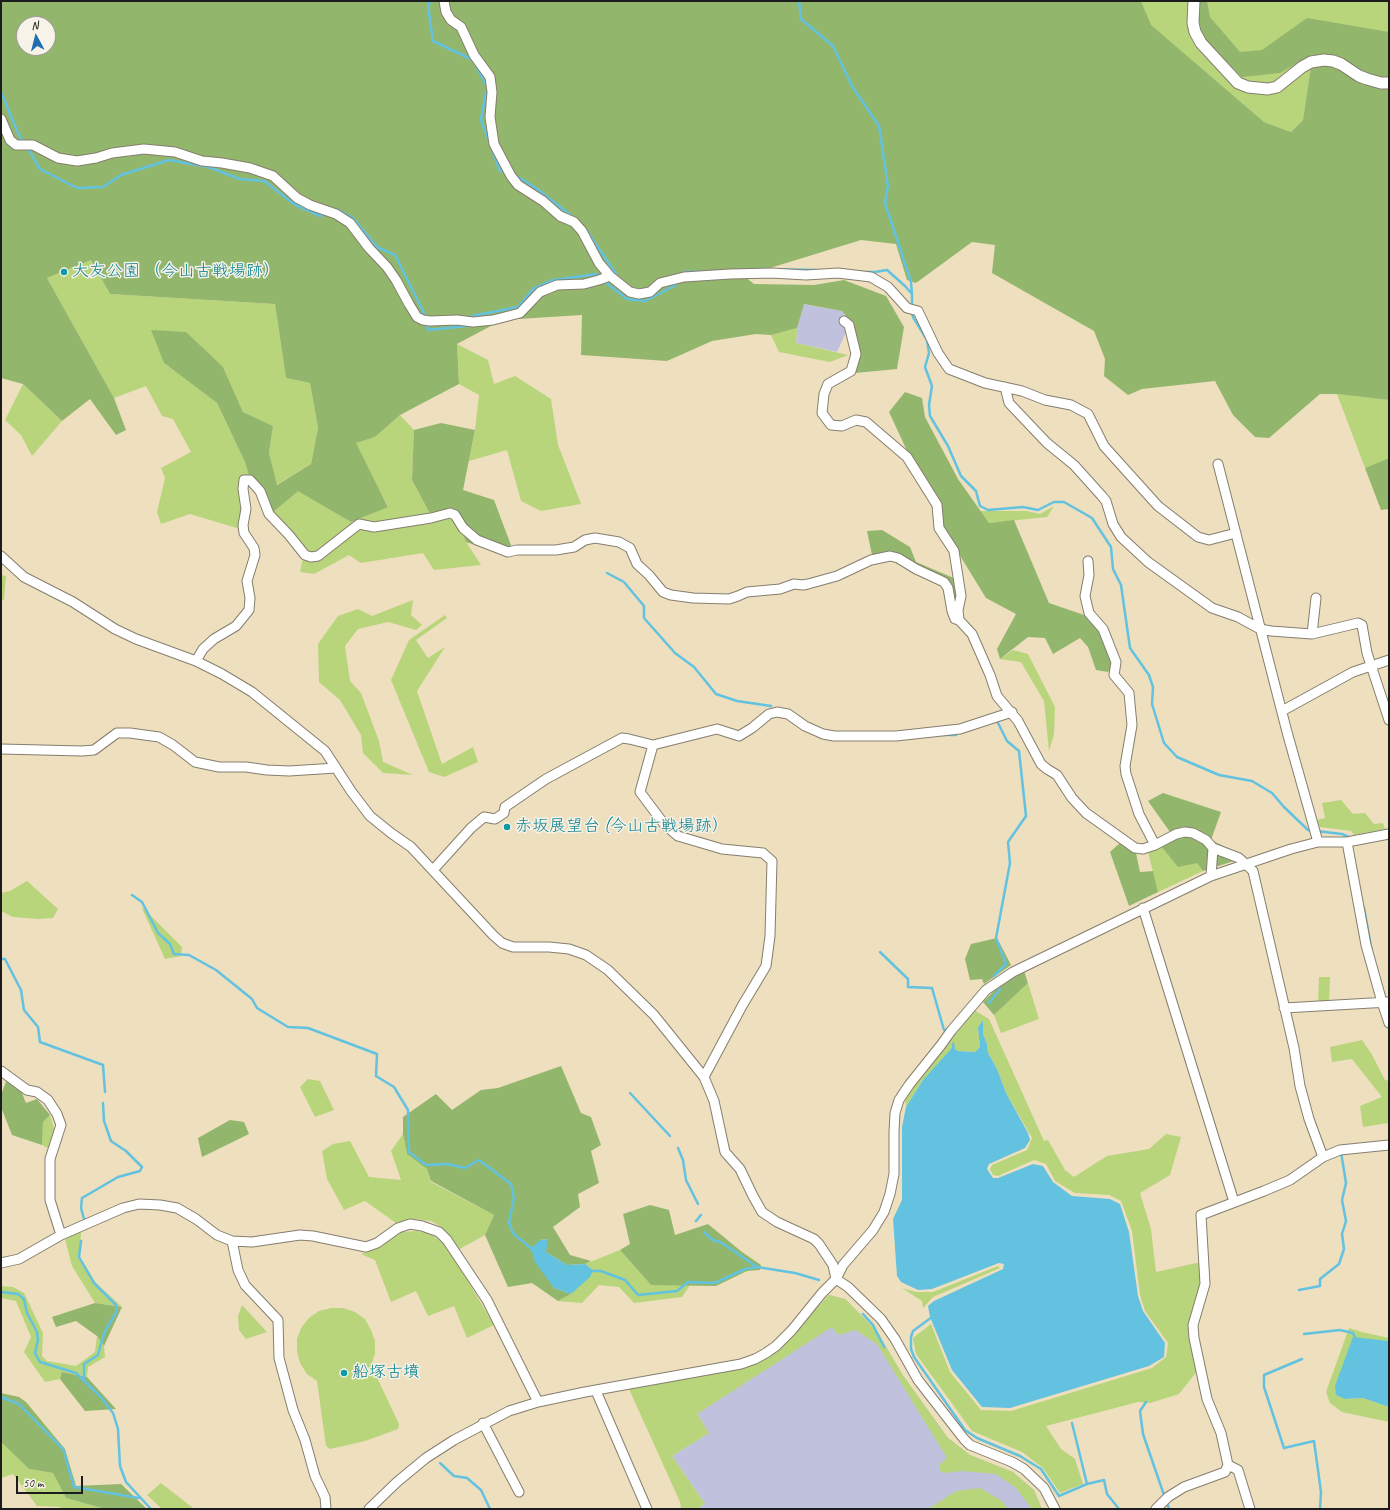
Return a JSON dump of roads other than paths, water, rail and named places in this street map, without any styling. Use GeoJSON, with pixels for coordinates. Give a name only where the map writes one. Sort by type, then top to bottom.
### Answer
{"type":"FeatureCollection","features":[{"type":"Feature","properties":{"kind":"street"},"geometry":{"type":"LineString","coordinates":[[444,1],[446,12],[451,20],[461,27],[474,55],[490,77],[492,92],[490,116],[494,144],[511,176],[518,185],[543,201],[560,216],[574,222],[582,231],[599,263],[612,278],[630,292],[639,294],[650,292],[660,283],[684,278],[730,274],[772,273],[806,275],[838,273],[871,277],[888,287],[907,308],[918,311],[923,326],[949,369],[985,383],[1022,391],[1045,400],[1072,405],[1088,414],[1104,446],[1158,506],[1198,537],[1209,540],[1236,533]]}},
{"type":"Feature","properties":{"kind":"street"},"geometry":{"type":"LineString","coordinates":[[1194,1],[1193,23],[1195,32],[1201,43],[1238,83],[1248,88],[1268,89],[1277,87],[1302,67],[1311,62],[1324,60],[1341,64],[1359,76],[1367,79],[1381,83],[1389,83]]}},
{"type":"Feature","properties":{"kind":"street"},"geometry":{"type":"LineString","coordinates":[[1,119],[10,140],[16,145],[29,145],[58,158],[77,161],[96,158],[112,153],[144,149],[175,152],[202,161],[222,162],[250,168],[273,176],[297,198],[310,205],[332,212],[350,224],[369,248],[387,267],[417,317],[426,321],[457,320],[469,322],[493,320],[520,313],[540,292],[557,285],[584,284],[612,278]]}},
{"type":"Feature","properties":{"kind":"street"},"geometry":{"type":"LineString","coordinates":[[844,321],[849,325],[856,354],[851,371],[828,384],[824,394],[822,413],[831,425],[842,426],[856,420],[866,422],[906,457],[937,505],[940,528],[954,552],[961,596],[958,610],[959,620]]}},
{"type":"Feature","properties":{"kind":"street"},"geometry":{"type":"LineString","coordinates":[[1005,387],[1009,403],[1046,443],[1074,465],[1106,501],[1113,524],[1121,537],[1148,562],[1212,608],[1238,617],[1260,629],[1271,631],[1312,634],[1358,622],[1362,625],[1367,653],[1389,720]]}},
{"type":"Feature","properties":{"kind":"street"},"geometry":{"type":"LineString","coordinates":[[1218,464],[1260,629],[1317,839]]}},
{"type":"Feature","properties":{"kind":"street"},"geometry":{"type":"LineString","coordinates":[[196,661],[203,649],[214,639],[236,626],[249,610],[250,598],[247,581],[255,555],[254,548],[244,533],[243,525],[246,509],[242,489],[244,480],[250,480],[260,491],[269,514],[289,535],[304,555],[310,557],[318,556],[359,524],[374,526],[431,518],[450,513],[455,515],[463,528],[477,540],[508,552],[517,550],[556,550],[574,547],[585,540],[595,538],[619,542],[630,548],[637,564],[649,574],[663,592],[671,595],[693,598],[729,599],[746,592],[780,588],[794,584],[803,586],[837,576],[871,560],[890,556],[898,558],[916,569],[944,582],[948,588],[952,611],[956,619],[959,620],[972,634],[990,675],[997,696],[1018,721],[1041,764],[1057,774],[1072,798],[1086,813],[1135,848],[1143,849],[1155,845],[1176,834],[1185,832],[1193,833],[1206,840],[1213,848],[1239,858],[1253,871],[1294,1048],[1300,1086],[1309,1119],[1324,1157]]}},
{"type":"Feature","properties":{"kind":"street"},"geometry":{"type":"LineString","coordinates":[[1,556],[24,577],[73,602],[115,629],[136,639],[196,661],[222,674],[252,692],[325,750],[351,791],[370,816],[411,847],[502,943],[513,947],[549,947],[569,949],[586,955],[608,970],[654,1015],[704,1077],[714,1101],[725,1152],[740,1170],[762,1212],[777,1222],[814,1239],[819,1244],[833,1265],[836,1279],[848,1287],[881,1319],[895,1339],[918,1380],[970,1446],[1012,1462],[1024,1469],[1044,1488],[1055,1509]]}},
{"type":"Feature","properties":{"kind":"street"},"geometry":{"type":"LineString","coordinates":[[1088,561],[1089,575],[1085,596],[1089,613],[1103,629],[1116,662],[1114,676],[1129,693],[1132,725],[1125,766],[1126,774],[1139,814],[1155,845]]}},
{"type":"Feature","properties":{"kind":"street"},"geometry":{"type":"LineString","coordinates":[[1312,634],[1316,598]]}},
{"type":"Feature","properties":{"kind":"street"},"geometry":{"type":"LineString","coordinates":[[1282,710],[1353,672],[1389,660]]}},
{"type":"Feature","properties":{"kind":"street"},"geometry":{"type":"LineString","coordinates":[[433,870],[470,828],[484,817],[495,819],[504,814],[505,807],[546,779],[622,738],[653,745],[716,729],[739,736],[752,728],[768,714],[777,712],[788,714],[805,726],[823,734],[834,736],[896,736],[960,729],[1012,712]]}},
{"type":"Feature","properties":{"kind":"street"},"geometry":{"type":"LineString","coordinates":[[1,749],[94,750],[117,733],[130,733],[159,737],[173,745],[195,762],[219,767],[246,767],[289,771],[336,768]]}},
{"type":"Feature","properties":{"kind":"street"},"geometry":{"type":"LineString","coordinates":[[653,745],[640,792],[664,824],[678,836],[722,849],[763,853],[772,861],[770,936],[766,966],[742,1006],[704,1077]]}},
{"type":"Feature","properties":{"kind":"street"},"geometry":{"type":"LineString","coordinates":[[369,1509],[397,1482],[426,1458],[483,1423],[509,1411],[538,1402],[741,1364],[766,1353],[782,1341],[822,1292],[836,1279],[844,1265],[874,1230],[884,1212],[890,1194],[894,1174],[895,1113],[899,1100],[951,1031],[986,990],[1013,972],[1211,876],[1247,865],[1317,839],[1347,842],[1389,834]]}},
{"type":"Feature","properties":{"kind":"street"},"geometry":{"type":"LineString","coordinates":[[1347,842],[1366,945],[1385,1002],[1389,1023]]}},
{"type":"Feature","properties":{"kind":"street"},"geometry":{"type":"LineString","coordinates":[[1211,876],[1213,848]]}},
{"type":"Feature","properties":{"kind":"street"},"geometry":{"type":"LineString","coordinates":[[1143,908],[1234,1202]]}},
{"type":"Feature","properties":{"kind":"street"},"geometry":{"type":"LineString","coordinates":[[1284,1008],[1385,1002]]}},
{"type":"Feature","properties":{"kind":"street"},"geometry":{"type":"LineString","coordinates":[[1,1071],[27,1090],[38,1092],[48,1100],[57,1114],[61,1125],[50,1159],[50,1200],[61,1235]]}},
{"type":"Feature","properties":{"kind":"street"},"geometry":{"type":"LineString","coordinates":[[1156,1509],[1168,1497],[1184,1487],[1225,1472],[1228,1465],[1221,1433],[1207,1399],[1194,1338],[1193,1325],[1205,1284],[1200,1215],[1290,1180],[1324,1157],[1340,1150],[1389,1145]]}},
{"type":"Feature","properties":{"kind":"street"},"geometry":{"type":"LineString","coordinates":[[1,1263],[19,1259],[61,1235],[123,1208],[139,1204],[160,1205],[177,1208],[196,1219],[217,1235],[232,1241],[252,1242],[300,1235],[313,1236],[366,1247],[377,1243],[398,1228],[410,1224],[422,1226],[439,1232],[447,1240],[487,1300],[538,1402]]}},
{"type":"Feature","properties":{"kind":"street"},"geometry":{"type":"LineString","coordinates":[[232,1241],[238,1270],[245,1285],[278,1320],[279,1358],[293,1410],[305,1440],[315,1476],[325,1497],[326,1509]]}},
{"type":"Feature","properties":{"kind":"street"},"geometry":{"type":"LineString","coordinates":[[596,1391],[646,1509]]}},
{"type":"Feature","properties":{"kind":"street"},"geometry":{"type":"LineString","coordinates":[[483,1423],[519,1492]]}},
{"type":"Feature","properties":{"kind":"street"},"geometry":{"type":"LineString","coordinates":[[1228,1465],[1238,1470],[1250,1509]]}},
{"type":"Feature","properties":{"kind":"water"},"geometry":{"type":"Polygon","coordinates":[[[983,1020],[983,1034],[987,1044],[988,1053],[997,1069],[1006,1093],[1028,1133],[1030,1140],[1025,1148],[989,1164],[987,1169],[993,1178],[998,1178],[1033,1164],[1043,1166],[1053,1182],[1072,1196],[1110,1199],[1120,1204],[1129,1232],[1138,1296],[1143,1311],[1165,1343],[1164,1357],[1149,1366],[1010,1408],[982,1407],[952,1370],[930,1317],[928,1306],[934,1301],[1003,1269],[1004,1264],[999,1263],[932,1289],[918,1290],[901,1282],[897,1276],[893,1219],[902,1200],[902,1127],[906,1107],[923,1080],[952,1048],[958,1051],[975,1052],[980,1047],[978,1028],[983,1020]]]}},
{"type":"Feature","properties":{"kind":"water"},"geometry":{"type":"Polygon","coordinates":[[[548,1239],[546,1252],[567,1265],[585,1264],[593,1270],[590,1277],[571,1294],[554,1288],[535,1262],[531,1248],[540,1240],[548,1239]]]}},
{"type":"Feature","properties":{"kind":"water"},"geometry":{"type":"Polygon","coordinates":[[[1353,1337],[1389,1341],[1389,1407],[1363,1398],[1345,1399],[1336,1395],[1335,1386],[1353,1337]]]}},
{"type":"Feature","properties":{"kind":"waterway"},"geometry":{"type":"LineString","coordinates":[[431,1],[428,5],[433,41],[473,60],[487,87],[481,120],[500,171],[505,171]]}},
{"type":"Feature","properties":{"kind":"waterway"},"geometry":{"type":"LineString","coordinates":[[799,1],[801,19],[833,46],[852,86],[879,126],[888,186],[885,203],[911,282],[912,294]]}},
{"type":"Feature","properties":{"kind":"waterway"},"geometry":{"type":"LineString","coordinates":[[1,92],[18,133],[24,143]]}},
{"type":"Feature","properties":{"kind":"waterway"},"geometry":{"type":"LineString","coordinates":[[27,147],[40,169],[77,188],[103,187],[121,175],[169,160],[208,167],[240,179],[264,181],[294,204],[320,216],[327,213]]}},
{"type":"Feature","properties":{"kind":"waterway"},"geometry":{"type":"LineString","coordinates":[[515,175],[536,188],[574,218]]}},
{"type":"Feature","properties":{"kind":"waterway"},"geometry":{"type":"LineString","coordinates":[[333,211],[337,209],[353,218],[377,247],[395,255],[426,317]]}},
{"type":"Feature","properties":{"kind":"waterway"},"geometry":{"type":"LineString","coordinates":[[587,231],[616,274],[615,277]]}},
{"type":"Feature","properties":{"kind":"waterway"},"geometry":{"type":"LineString","coordinates":[[760,269],[817,270]]}},
{"type":"Feature","properties":{"kind":"waterway"},"geometry":{"type":"LineString","coordinates":[[862,272],[887,270],[912,294],[912,307]]}},
{"type":"Feature","properties":{"kind":"waterway"},"geometry":{"type":"LineString","coordinates":[[682,275],[684,272],[715,271]]}},
{"type":"Feature","properties":{"kind":"waterway"},"geometry":{"type":"LineString","coordinates":[[470,320],[472,316],[518,307],[533,289],[553,280],[597,274],[600,277]]}},
{"type":"Feature","properties":{"kind":"waterway"},"geometry":{"type":"LineString","coordinates":[[604,281],[627,299],[645,301],[676,285],[678,281]]}},
{"type":"Feature","properties":{"kind":"waterway"},"geometry":{"type":"LineString","coordinates":[[912,312],[913,317],[927,340],[929,353],[925,367],[932,386],[929,405],[930,416],[948,446],[961,476],[976,491],[980,506],[988,510],[1023,507],[1038,510],[1054,502],[1064,502],[1092,518],[1111,547],[1113,569],[1121,585],[1130,648],[1149,675],[1153,687],[1152,704],[1164,743],[1177,757],[1219,775],[1252,781],[1272,793],[1308,830],[1342,834],[1349,837],[1349,839]]}},
{"type":"Feature","properties":{"kind":"waterway"},"geometry":{"type":"LineString","coordinates":[[427,322],[428,330],[467,326],[468,324]]}},
{"type":"Feature","properties":{"kind":"waterway"},"geometry":{"type":"LineString","coordinates":[[607,573],[624,582],[644,606],[644,618],[675,653],[694,667],[716,694],[737,701],[771,706]]}},
{"type":"Feature","properties":{"kind":"waterway"},"geometry":{"type":"LineString","coordinates":[[994,976],[1006,964],[996,938],[1010,863],[1008,842],[1026,816],[1019,751],[1007,741],[996,721]]}},
{"type":"Feature","properties":{"kind":"waterway"},"geometry":{"type":"LineString","coordinates":[[942,735],[956,735]]}},
{"type":"Feature","properties":{"kind":"waterway"},"geometry":{"type":"LineString","coordinates":[[132,895],[142,902],[158,933],[170,944],[174,954],[189,955],[216,970],[252,999],[257,1008],[288,1027],[308,1028],[377,1054],[376,1076],[394,1087],[408,1110],[409,1152],[426,1165],[448,1164],[465,1168],[479,1160],[511,1184],[514,1198],[509,1223],[513,1233],[534,1251]]}},
{"type":"Feature","properties":{"kind":"waterway"},"geometry":{"type":"LineString","coordinates":[[1364,908],[1372,952]]}},
{"type":"Feature","properties":{"kind":"waterway"},"geometry":{"type":"LineString","coordinates":[[880,952],[908,979],[908,987],[932,988],[944,1030]]}},
{"type":"Feature","properties":{"kind":"waterway"},"geometry":{"type":"LineString","coordinates":[[1,959],[5,959],[21,990],[24,1010],[38,1027],[40,1042],[103,1065],[105,1092]]}},
{"type":"Feature","properties":{"kind":"waterway"},"geometry":{"type":"LineString","coordinates":[[989,1003],[1000,989]]}},
{"type":"Feature","properties":{"kind":"waterway"},"geometry":{"type":"LineString","coordinates":[[953,1044],[954,1051]]}},
{"type":"Feature","properties":{"kind":"waterway"},"geometry":{"type":"LineString","coordinates":[[630,1093],[670,1136]]}},
{"type":"Feature","properties":{"kind":"waterway"},"geometry":{"type":"LineString","coordinates":[[84,1219],[81,1208],[82,1198],[118,1177],[140,1171],[142,1167],[126,1151],[111,1141],[104,1121],[103,1103]]}},
{"type":"Feature","properties":{"kind":"waterway"},"geometry":{"type":"LineString","coordinates":[[678,1148],[683,1160],[686,1180],[698,1204]]}},
{"type":"Feature","properties":{"kind":"waterway"},"geometry":{"type":"LineString","coordinates":[[1299,1290],[1320,1286],[1320,1279],[1339,1264],[1344,1249],[1342,1234],[1346,1221],[1342,1200],[1346,1183],[1341,1152]]}},
{"type":"Feature","properties":{"kind":"waterway"},"geometry":{"type":"LineString","coordinates":[[696,1221],[701,1215]]}},
{"type":"Feature","properties":{"kind":"waterway"},"geometry":{"type":"LineString","coordinates":[[704,1232],[713,1240],[722,1243],[757,1267]]}},
{"type":"Feature","properties":{"kind":"waterway"},"geometry":{"type":"LineString","coordinates":[[81,1241],[79,1257],[94,1283],[116,1305],[117,1311],[104,1333],[98,1355],[84,1364],[84,1379]]}},
{"type":"Feature","properties":{"kind":"waterway"},"geometry":{"type":"LineString","coordinates":[[590,1271],[601,1271],[625,1280],[638,1295],[677,1291],[688,1282],[715,1283],[745,1269],[757,1267],[795,1273],[819,1280]]}},
{"type":"Feature","properties":{"kind":"waterway"},"geometry":{"type":"LineString","coordinates":[[1,1292],[18,1294],[24,1299],[27,1313],[37,1332],[38,1340],[35,1353],[40,1362],[76,1373],[100,1396],[113,1413],[118,1429],[120,1466],[126,1482],[151,1509]]}},
{"type":"Feature","properties":{"kind":"waterway"},"geometry":{"type":"LineString","coordinates":[[863,1314],[873,1325],[884,1347]]}},
{"type":"Feature","properties":{"kind":"waterway"},"geometry":{"type":"LineString","coordinates":[[932,1317],[913,1331],[911,1337],[911,1349],[914,1357],[965,1430],[977,1438],[1020,1456],[1041,1469],[1059,1496],[1087,1484],[1104,1480],[1107,1494],[1119,1509]]}},
{"type":"Feature","properties":{"kind":"waterway"},"geometry":{"type":"LineString","coordinates":[[1304,1334],[1340,1330],[1353,1333],[1356,1340]]}},
{"type":"Feature","properties":{"kind":"waterway"},"geometry":{"type":"LineString","coordinates":[[1302,1359],[1264,1375],[1264,1387],[1284,1448],[1314,1441],[1321,1492],[1320,1509]]}},
{"type":"Feature","properties":{"kind":"waterway"},"geometry":{"type":"LineString","coordinates":[[1,1397],[19,1404],[63,1449],[74,1487],[139,1498]]}},
{"type":"Feature","properties":{"kind":"waterway"},"geometry":{"type":"LineString","coordinates":[[1146,1402],[1140,1411],[1143,1434],[1164,1495]]}},
{"type":"Feature","properties":{"kind":"waterway"},"geometry":{"type":"LineString","coordinates":[[1072,1423],[1087,1484]]}},
{"type":"Feature","properties":{"kind":"waterway"},"geometry":{"type":"LineString","coordinates":[[440,1463],[454,1476],[467,1478],[481,1490],[490,1509]]}},
{"type":"Feature","properties":{"kind":"waterway"},"geometry":{"type":"LineString","coordinates":[[1167,1503],[1169,1509]]}},
{"type":"Feature","properties":{"kind":"place","name":"大友公園 （今山古戦場跡）"},"geometry":{"type":"Point","coordinates":[64,272]}},
{"type":"Feature","properties":{"kind":"place","name":"赤坂展望台 (今山古戦場跡）"},"geometry":{"type":"Point","coordinates":[507,827]}},
{"type":"Feature","properties":{"kind":"place","name":"船塚古墳"},"geometry":{"type":"Point","coordinates":[344,1373]}}]}
